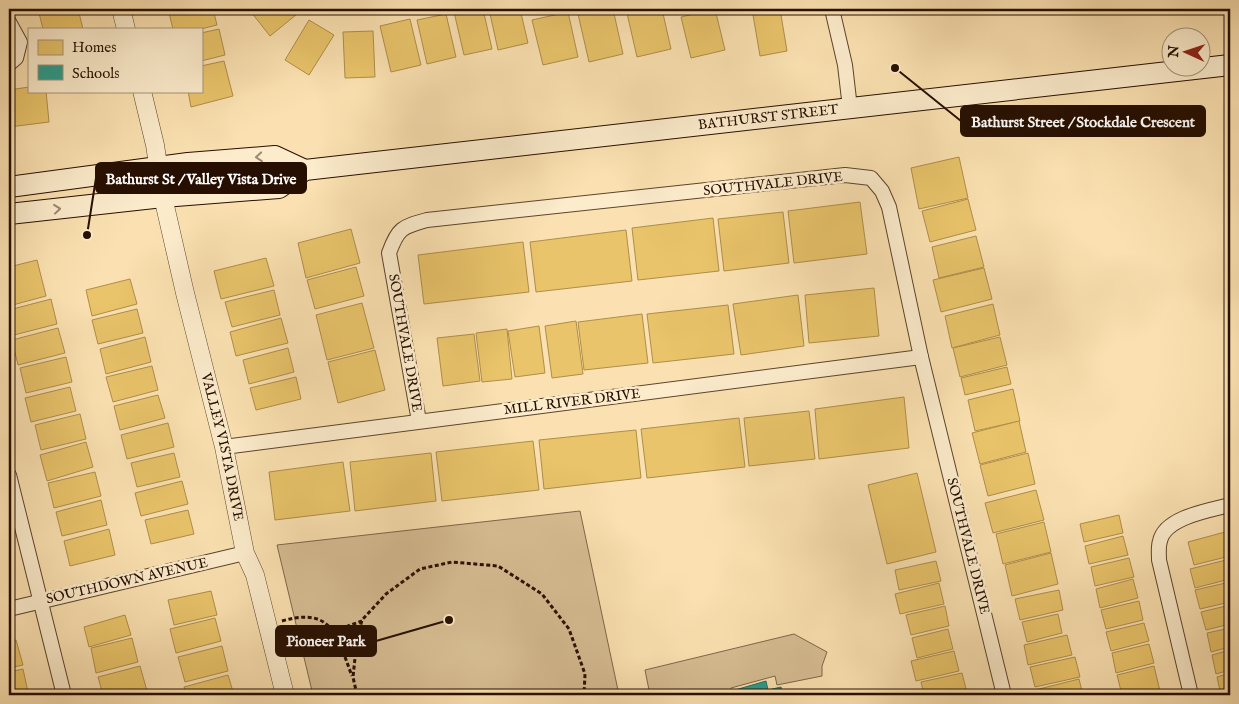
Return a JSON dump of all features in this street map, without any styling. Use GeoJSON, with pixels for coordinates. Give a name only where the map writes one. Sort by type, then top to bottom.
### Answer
{"type":"FeatureCollection","features":[{"type":"Feature","properties":{"kind":"main road","name":"BATHURST STREET"},"geometry":{"type":"LineString","coordinates":[[9,214],[163,197],[279,188],[305,170],[1230,65]]}},
{"type":"Feature","properties":{"kind":"main road"},"geometry":{"type":"LineString","coordinates":[[9,187],[188,163],[275,156],[305,170]]}},
{"type":"Feature","properties":{"kind":"street"},"geometry":{"type":"LineString","coordinates":[[121,9],[126,28]]}},
{"type":"Feature","properties":{"kind":"street"},"geometry":{"type":"LineString","coordinates":[[832,9],[845,65],[850,108]]}},
{"type":"Feature","properties":{"kind":"street"},"geometry":{"type":"LineString","coordinates":[[9,22],[20,42],[16,58],[9,64]]}},
{"type":"Feature","properties":{"kind":"street","name":"VALLEY VISTA DRIVE"},"geometry":{"type":"LineString","coordinates":[[142,92],[159,167],[163,197],[224,447],[245,553],[255,575],[285,695]]}},
{"type":"Feature","properties":{"kind":"street","name":"SOUTHVALE DRIVE"},"geometry":{"type":"LineString","coordinates":[[419,422],[389,254],[395,237],[405,226],[427,220],[845,175],[871,178],[882,191],[889,207],[921,357],[1004,695]]}},
{"type":"Feature","properties":{"kind":"street","name":"MILL RIVER DRIVE"},"geometry":{"type":"LineString","coordinates":[[224,447],[921,357]]}},
{"type":"Feature","properties":{"kind":"street"},"geometry":{"type":"LineString","coordinates":[[9,474],[64,695]]}},
{"type":"Feature","properties":{"kind":"street"},"geometry":{"type":"LineString","coordinates":[[1191,695],[1159,560],[1160,539],[1168,528],[1185,517],[1230,505]]}},
{"type":"Feature","properties":{"kind":"street","name":"SOUTHDOWN AVENUE"},"geometry":{"type":"LineString","coordinates":[[9,609],[245,553]]}},
{"type":"Feature","properties":{"kind":"path"},"geometry":{"type":"LineString","coordinates":[[334,631],[362,620],[386,594],[420,569],[452,562],[498,566],[542,594],[570,628],[585,674],[584,695]]}},
{"type":"Feature","properties":{"kind":"path"},"geometry":{"type":"LineString","coordinates":[[281,621],[301,616],[319,618],[334,631],[353,677],[357,695]]}},
{"type":"Feature","properties":{"kind":"path"},"geometry":{"type":"LineString","coordinates":[[353,677],[357,639],[362,620]]}},
{"type":"Feature","properties":{"kind":"shaded area"},"geometry":{"type":"Polygon","coordinates":[[[580,511],[619,695],[313,695],[277,545],[580,511]]]}},
{"type":"Feature","properties":{"kind":"shaded area"},"geometry":{"type":"Polygon","coordinates":[[[794,634],[827,652],[822,666],[822,676],[777,685],[775,676],[731,688],[733,695],[650,695],[645,670],[794,634]]]}},
{"type":"Feature","properties":{"kind":"building: Homes"},"geometry":{"type":"Polygon","coordinates":[[[38,9],[78,9],[83,28],[43,28],[38,9]]]}},
{"type":"Feature","properties":{"kind":"building: Homes"},"geometry":{"type":"Polygon","coordinates":[[[168,9],[213,9],[217,25],[202,29],[173,28],[168,9]]]}},
{"type":"Feature","properties":{"kind":"building: Homes"},"geometry":{"type":"Polygon","coordinates":[[[255,9],[302,10],[270,36],[251,12],[255,9]]]}},
{"type":"Feature","properties":{"kind":"building: Homes"},"geometry":{"type":"Polygon","coordinates":[[[483,9],[492,49],[464,55],[454,12],[483,9]]]}},
{"type":"Feature","properties":{"kind":"building: Homes"},"geometry":{"type":"Polygon","coordinates":[[[489,9],[520,9],[528,43],[498,50],[489,9]]]}},
{"type":"Feature","properties":{"kind":"building: Homes"},"geometry":{"type":"Polygon","coordinates":[[[602,9],[613,9],[623,54],[589,62],[578,14],[602,9]]]}},
{"type":"Feature","properties":{"kind":"building: Homes"},"geometry":{"type":"Polygon","coordinates":[[[626,9],[662,9],[671,49],[637,57],[626,9]]]}},
{"type":"Feature","properties":{"kind":"building: Homes"},"geometry":{"type":"Polygon","coordinates":[[[715,9],[725,50],[691,58],[681,17],[715,9]]]}},
{"type":"Feature","properties":{"kind":"building: Homes"},"geometry":{"type":"Polygon","coordinates":[[[752,9],[780,9],[787,51],[760,56],[752,9]]]}},
{"type":"Feature","properties":{"kind":"building: Homes"},"geometry":{"type":"Polygon","coordinates":[[[878,9],[903,9],[880,14],[878,9]]]}},
{"type":"Feature","properties":{"kind":"building: Homes"},"geometry":{"type":"Polygon","coordinates":[[[568,12],[578,57],[543,65],[532,20],[568,12]]]}},
{"type":"Feature","properties":{"kind":"building: Homes"},"geometry":{"type":"Polygon","coordinates":[[[446,14],[456,57],[427,64],[417,20],[446,14]]]}},
{"type":"Feature","properties":{"kind":"building: Homes"},"geometry":{"type":"Polygon","coordinates":[[[410,19],[421,65],[391,72],[380,26],[410,19]]]}},
{"type":"Feature","properties":{"kind":"building: Homes"},"geometry":{"type":"Polygon","coordinates":[[[309,20],[334,35],[309,75],[285,60],[309,20]]]}},
{"type":"Feature","properties":{"kind":"building: Homes"},"geometry":{"type":"Polygon","coordinates":[[[219,29],[225,55],[202,61],[202,33],[219,29]]]}},
{"type":"Feature","properties":{"kind":"building: Homes"},"geometry":{"type":"Polygon","coordinates":[[[373,31],[375,77],[345,78],[343,32],[373,31]]]}},
{"type":"Feature","properties":{"kind":"building: Homes"},"geometry":{"type":"Polygon","coordinates":[[[224,61],[233,96],[191,107],[188,92],[202,92],[202,66],[224,61]]]}},
{"type":"Feature","properties":{"kind":"building: Homes"},"geometry":{"type":"Polygon","coordinates":[[[28,87],[28,92],[46,92],[49,122],[9,127],[9,90],[28,87]]]}},
{"type":"Feature","properties":{"kind":"building: Homes"},"geometry":{"type":"Polygon","coordinates":[[[959,157],[968,198],[919,209],[911,168],[959,157]]]}},
{"type":"Feature","properties":{"kind":"building: Homes"},"geometry":{"type":"Polygon","coordinates":[[[968,199],[976,230],[930,242],[922,211],[968,199]]]}},
{"type":"Feature","properties":{"kind":"building: Homes"},"geometry":{"type":"Polygon","coordinates":[[[860,202],[867,254],[794,263],[788,211],[860,202]]]}},
{"type":"Feature","properties":{"kind":"building: Homes"},"geometry":{"type":"Polygon","coordinates":[[[783,212],[789,263],[724,271],[718,219],[783,212]]]}},
{"type":"Feature","properties":{"kind":"building: Homes"},"geometry":{"type":"Polygon","coordinates":[[[713,218],[719,271],[638,280],[632,228],[713,218]]]}},
{"type":"Feature","properties":{"kind":"building: Homes"},"geometry":{"type":"Polygon","coordinates":[[[351,229],[360,263],[306,278],[298,243],[351,229]]]}},
{"type":"Feature","properties":{"kind":"building: Homes"},"geometry":{"type":"Polygon","coordinates":[[[626,230],[632,281],[536,292],[530,242],[626,230]]]}},
{"type":"Feature","properties":{"kind":"building: Homes"},"geometry":{"type":"Polygon","coordinates":[[[976,236],[984,267],[939,278],[932,247],[976,236]]]}},
{"type":"Feature","properties":{"kind":"building: Homes"},"geometry":{"type":"Polygon","coordinates":[[[523,242],[529,292],[424,304],[418,255],[523,242]]]}},
{"type":"Feature","properties":{"kind":"building: Homes"},"geometry":{"type":"Polygon","coordinates":[[[266,258],[274,286],[221,299],[214,271],[266,258]]]}},
{"type":"Feature","properties":{"kind":"building: Homes"},"geometry":{"type":"Polygon","coordinates":[[[37,260],[46,296],[9,306],[9,267],[37,260]]]}},
{"type":"Feature","properties":{"kind":"building: Homes"},"geometry":{"type":"Polygon","coordinates":[[[356,267],[364,296],[315,309],[307,280],[356,267]]]}},
{"type":"Feature","properties":{"kind":"building: Homes"},"geometry":{"type":"Polygon","coordinates":[[[984,268],[992,299],[941,312],[933,280],[984,268]]]}},
{"type":"Feature","properties":{"kind":"building: Homes"},"geometry":{"type":"Polygon","coordinates":[[[130,279],[137,304],[92,316],[86,290],[130,279]]]}},
{"type":"Feature","properties":{"kind":"building: Homes"},"geometry":{"type":"Polygon","coordinates":[[[874,288],[879,336],[809,343],[805,295],[874,288]]]}},
{"type":"Feature","properties":{"kind":"building: Homes"},"geometry":{"type":"Polygon","coordinates":[[[274,290],[280,315],[232,327],[225,302],[274,290]]]}},
{"type":"Feature","properties":{"kind":"building: Homes"},"geometry":{"type":"Polygon","coordinates":[[[798,295],[804,346],[741,355],[733,304],[798,295]]]}},
{"type":"Feature","properties":{"kind":"building: Homes"},"geometry":{"type":"Polygon","coordinates":[[[51,299],[57,324],[14,335],[9,310],[51,299]]]}},
{"type":"Feature","properties":{"kind":"building: Homes"},"geometry":{"type":"Polygon","coordinates":[[[362,303],[374,348],[327,360],[316,315],[362,303]]]}},
{"type":"Feature","properties":{"kind":"building: Homes"},"geometry":{"type":"Polygon","coordinates":[[[993,304],[1000,335],[952,348],[945,316],[993,304]]]}},
{"type":"Feature","properties":{"kind":"building: Homes"},"geometry":{"type":"Polygon","coordinates":[[[728,305],[734,354],[653,363],[647,314],[728,305]]]}},
{"type":"Feature","properties":{"kind":"building: Homes"},"geometry":{"type":"Polygon","coordinates":[[[137,309],[143,333],[98,344],[92,320],[137,309]]]}},
{"type":"Feature","properties":{"kind":"building: Homes"},"geometry":{"type":"Polygon","coordinates":[[[642,314],[648,363],[584,370],[578,322],[642,314]]]}},
{"type":"Feature","properties":{"kind":"building: Homes"},"geometry":{"type":"Polygon","coordinates":[[[281,318],[288,343],[236,356],[230,332],[281,318]]]}},
{"type":"Feature","properties":{"kind":"building: Homes"},"geometry":{"type":"Polygon","coordinates":[[[576,321],[583,374],[552,378],[545,326],[576,321]]]}},
{"type":"Feature","properties":{"kind":"building: Homes"},"geometry":{"type":"Polygon","coordinates":[[[539,326],[545,373],[515,377],[508,331],[539,326]]]}},
{"type":"Feature","properties":{"kind":"building: Homes"},"geometry":{"type":"Polygon","coordinates":[[[58,328],[65,353],[18,365],[12,340],[58,328]]]}},
{"type":"Feature","properties":{"kind":"building: Homes"},"geometry":{"type":"Polygon","coordinates":[[[507,329],[512,379],[482,382],[476,333],[507,329]]]}},
{"type":"Feature","properties":{"kind":"building: Homes"},"geometry":{"type":"Polygon","coordinates":[[[474,334],[480,381],[443,386],[437,338],[474,334]]]}},
{"type":"Feature","properties":{"kind":"building: Homes"},"geometry":{"type":"Polygon","coordinates":[[[145,337],[151,362],[106,374],[100,349],[145,337]]]}},
{"type":"Feature","properties":{"kind":"building: Homes"},"geometry":{"type":"Polygon","coordinates":[[[1000,337],[1007,365],[960,377],[953,348],[1000,337]]]}},
{"type":"Feature","properties":{"kind":"building: Homes"},"geometry":{"type":"Polygon","coordinates":[[[288,348],[294,372],[249,384],[243,360],[288,348]]]}},
{"type":"Feature","properties":{"kind":"building: Homes"},"geometry":{"type":"Polygon","coordinates":[[[375,350],[385,390],[338,403],[328,362],[375,350]]]}},
{"type":"Feature","properties":{"kind":"building: Homes"},"geometry":{"type":"Polygon","coordinates":[[[66,357],[72,382],[26,393],[20,368],[66,357]]]}},
{"type":"Feature","properties":{"kind":"building: Homes"},"geometry":{"type":"Polygon","coordinates":[[[152,366],[158,390],[113,402],[106,377],[152,366]]]}},
{"type":"Feature","properties":{"kind":"building: Homes"},"geometry":{"type":"Polygon","coordinates":[[[1007,367],[1011,384],[965,395],[961,378],[1007,367]]]}},
{"type":"Feature","properties":{"kind":"building: Homes"},"geometry":{"type":"Polygon","coordinates":[[[296,377],[301,399],[256,410],[250,388],[296,377]]]}},
{"type":"Feature","properties":{"kind":"building: Homes"},"geometry":{"type":"Polygon","coordinates":[[[70,387],[76,411],[31,422],[25,398],[70,387]]]}},
{"type":"Feature","properties":{"kind":"building: Homes"},"geometry":{"type":"Polygon","coordinates":[[[1013,389],[1020,421],[975,431],[968,400],[1013,389]]]}},
{"type":"Feature","properties":{"kind":"building: Homes"},"geometry":{"type":"Polygon","coordinates":[[[158,395],[165,418],[120,430],[114,406],[158,395]]]}},
{"type":"Feature","properties":{"kind":"building: Homes"},"geometry":{"type":"Polygon","coordinates":[[[904,397],[909,448],[819,459],[815,409],[904,397]]]}},
{"type":"Feature","properties":{"kind":"building: Homes"},"geometry":{"type":"Polygon","coordinates":[[[809,411],[815,459],[749,466],[744,418],[809,411]]]}},
{"type":"Feature","properties":{"kind":"building: Homes"},"geometry":{"type":"Polygon","coordinates":[[[80,414],[86,439],[41,450],[35,425],[80,414]]]}},
{"type":"Feature","properties":{"kind":"building: Homes"},"geometry":{"type":"Polygon","coordinates":[[[739,418],[745,467],[647,478],[641,429],[739,418]]]}},
{"type":"Feature","properties":{"kind":"building: Homes"},"geometry":{"type":"Polygon","coordinates":[[[1019,421],[1026,452],[980,464],[972,433],[1019,421]]]}},
{"type":"Feature","properties":{"kind":"building: Homes"},"geometry":{"type":"Polygon","coordinates":[[[168,423],[174,447],[127,459],[121,435],[168,423]]]}},
{"type":"Feature","properties":{"kind":"building: Homes"},"geometry":{"type":"Polygon","coordinates":[[[636,430],[641,478],[544,489],[539,440],[636,430]]]}},
{"type":"Feature","properties":{"kind":"building: Homes"},"geometry":{"type":"Polygon","coordinates":[[[533,441],[539,490],[442,501],[436,452],[533,441]]]}},
{"type":"Feature","properties":{"kind":"building: Homes"},"geometry":{"type":"Polygon","coordinates":[[[86,442],[93,467],[47,481],[40,455],[86,442]]]}},
{"type":"Feature","properties":{"kind":"building: Homes"},"geometry":{"type":"Polygon","coordinates":[[[174,453],[180,477],[137,487],[131,463],[174,453]]]}},
{"type":"Feature","properties":{"kind":"building: Homes"},"geometry":{"type":"Polygon","coordinates":[[[431,453],[436,501],[355,511],[350,462],[431,453]]]}},
{"type":"Feature","properties":{"kind":"building: Homes"},"geometry":{"type":"Polygon","coordinates":[[[1028,453],[1035,484],[988,496],[980,465],[1028,453]]]}},
{"type":"Feature","properties":{"kind":"building: Homes"},"geometry":{"type":"Polygon","coordinates":[[[343,462],[350,511],[275,520],[269,472],[343,462]]]}},
{"type":"Feature","properties":{"kind":"building: Homes"},"geometry":{"type":"Polygon","coordinates":[[[95,472],[101,496],[54,508],[48,483],[95,472]]]}},
{"type":"Feature","properties":{"kind":"building: Homes"},"geometry":{"type":"Polygon","coordinates":[[[917,473],[936,552],[887,564],[868,485],[917,473]]]}},
{"type":"Feature","properties":{"kind":"building: Homes"},"geometry":{"type":"Polygon","coordinates":[[[182,481],[188,504],[141,516],[135,493],[182,481]]]}},
{"type":"Feature","properties":{"kind":"building: Homes"},"geometry":{"type":"Polygon","coordinates":[[[1036,490],[1044,520],[993,533],[985,503],[1036,490]]]}},
{"type":"Feature","properties":{"kind":"building: Homes"},"geometry":{"type":"Polygon","coordinates":[[[101,500],[107,525],[62,536],[56,512],[101,500]]]}},
{"type":"Feature","properties":{"kind":"building: Homes"},"geometry":{"type":"Polygon","coordinates":[[[188,510],[194,534],[151,544],[145,520],[188,510]]]}},
{"type":"Feature","properties":{"kind":"building: Homes"},"geometry":{"type":"Polygon","coordinates":[[[1119,515],[1123,533],[1084,542],[1080,524],[1119,515]]]}},
{"type":"Feature","properties":{"kind":"building: Homes"},"geometry":{"type":"Polygon","coordinates":[[[1044,522],[1051,552],[1003,564],[996,534],[1044,522]]]}},
{"type":"Feature","properties":{"kind":"building: Homes"},"geometry":{"type":"Polygon","coordinates":[[[109,529],[115,555],[70,566],[64,541],[109,529]]]}},
{"type":"Feature","properties":{"kind":"building: Homes"},"geometry":{"type":"Polygon","coordinates":[[[1225,532],[1230,556],[1194,565],[1188,542],[1225,532]]]}},
{"type":"Feature","properties":{"kind":"building: Homes"},"geometry":{"type":"Polygon","coordinates":[[[1123,536],[1128,555],[1089,564],[1085,546],[1123,536]]]}},
{"type":"Feature","properties":{"kind":"building: Homes"},"geometry":{"type":"Polygon","coordinates":[[[1051,553],[1058,584],[1012,596],[1005,565],[1051,553]]]}},
{"type":"Feature","properties":{"kind":"building: Homes"},"geometry":{"type":"Polygon","coordinates":[[[1129,558],[1134,577],[1095,586],[1091,567],[1129,558]]]}},
{"type":"Feature","properties":{"kind":"building: Homes"},"geometry":{"type":"Polygon","coordinates":[[[1230,559],[1230,579],[1195,588],[1190,569],[1230,559]]]}},
{"type":"Feature","properties":{"kind":"building: Homes"},"geometry":{"type":"Polygon","coordinates":[[[936,561],[941,581],[899,590],[895,570],[936,561]]]}},
{"type":"Feature","properties":{"kind":"building: Homes"},"geometry":{"type":"Polygon","coordinates":[[[1133,579],[1138,598],[1100,608],[1096,589],[1133,579]]]}},
{"type":"Feature","properties":{"kind":"building: Homes"},"geometry":{"type":"Polygon","coordinates":[[[1230,582],[1230,602],[1200,609],[1195,590],[1230,582]]]}},
{"type":"Feature","properties":{"kind":"building: Homes"},"geometry":{"type":"Polygon","coordinates":[[[939,583],[944,604],[900,614],[895,594],[939,583]]]}},
{"type":"Feature","properties":{"kind":"building: Homes"},"geometry":{"type":"Polygon","coordinates":[[[1059,590],[1063,610],[1020,620],[1015,599],[1059,590]]]}},
{"type":"Feature","properties":{"kind":"building: Homes"},"geometry":{"type":"Polygon","coordinates":[[[211,591],[217,615],[174,625],[168,600],[211,591]]]}},
{"type":"Feature","properties":{"kind":"building: Homes"},"geometry":{"type":"Polygon","coordinates":[[[1139,601],[1143,620],[1106,629],[1101,610],[1139,601]]]}},
{"type":"Feature","properties":{"kind":"building: Homes"},"geometry":{"type":"Polygon","coordinates":[[[1230,605],[1230,624],[1206,630],[1201,612],[1230,605]]]}},
{"type":"Feature","properties":{"kind":"building: Homes"},"geometry":{"type":"Polygon","coordinates":[[[945,606],[949,626],[911,635],[906,615],[945,606]]]}},
{"type":"Feature","properties":{"kind":"building: Homes"},"geometry":{"type":"Polygon","coordinates":[[[1058,614],[1062,633],[1027,642],[1022,622],[1058,614]]]}},
{"type":"Feature","properties":{"kind":"building: Homes"},"geometry":{"type":"Polygon","coordinates":[[[125,615],[131,635],[89,647],[84,627],[125,615]]]}},
{"type":"Feature","properties":{"kind":"building: Homes"},"geometry":{"type":"Polygon","coordinates":[[[215,618],[221,641],[176,653],[170,629],[215,618]]]}},
{"type":"Feature","properties":{"kind":"building: Homes"},"geometry":{"type":"Polygon","coordinates":[[[1144,623],[1149,641],[1111,651],[1106,632],[1144,623]]]}},
{"type":"Feature","properties":{"kind":"building: Homes"},"geometry":{"type":"Polygon","coordinates":[[[1230,628],[1230,647],[1211,652],[1207,633],[1230,628]]]}},
{"type":"Feature","properties":{"kind":"building: Homes"},"geometry":{"type":"Polygon","coordinates":[[[948,629],[953,649],[917,658],[912,638],[948,629]]]}},
{"type":"Feature","properties":{"kind":"building: Homes"},"geometry":{"type":"Polygon","coordinates":[[[1067,635],[1072,655],[1028,665],[1024,645],[1067,635]]]}},
{"type":"Feature","properties":{"kind":"building: Homes"},"geometry":{"type":"Polygon","coordinates":[[[132,638],[138,662],[96,673],[91,648],[132,638]]]}},
{"type":"Feature","properties":{"kind":"building: Homes"},"geometry":{"type":"Polygon","coordinates":[[[16,640],[23,665],[9,668],[9,642],[16,640]]]}},
{"type":"Feature","properties":{"kind":"building: Homes"},"geometry":{"type":"Polygon","coordinates":[[[1149,644],[1154,663],[1116,673],[1112,653],[1149,644]]]}},
{"type":"Feature","properties":{"kind":"building: Homes"},"geometry":{"type":"Polygon","coordinates":[[[222,646],[228,671],[185,682],[178,657],[222,646]]]}},
{"type":"Feature","properties":{"kind":"building: Homes"},"geometry":{"type":"Polygon","coordinates":[[[1230,650],[1230,670],[1216,674],[1212,655],[1230,650]]]}},
{"type":"Feature","properties":{"kind":"building: Homes"},"geometry":{"type":"Polygon","coordinates":[[[954,651],[959,671],[916,681],[911,661],[954,651]]]}},
{"type":"Feature","properties":{"kind":"building: Homes"},"geometry":{"type":"Polygon","coordinates":[[[1075,657],[1080,677],[1035,687],[1030,667],[1075,657]]]}},
{"type":"Feature","properties":{"kind":"building: Homes"},"geometry":{"type":"Polygon","coordinates":[[[140,666],[147,691],[130,695],[103,695],[98,677],[140,666]]]}},
{"type":"Feature","properties":{"kind":"building: Homes"},"geometry":{"type":"Polygon","coordinates":[[[1154,666],[1160,691],[1141,695],[1122,695],[1117,675],[1154,666]]]}},
{"type":"Feature","properties":{"kind":"building: Homes"},"geometry":{"type":"Polygon","coordinates":[[[23,669],[28,692],[9,695],[9,672],[23,669]]]}},
{"type":"Feature","properties":{"kind":"building: Homes"},"geometry":{"type":"Polygon","coordinates":[[[962,673],[967,693],[924,695],[921,682],[962,673]]]}},
{"type":"Feature","properties":{"kind":"building: Homes"},"geometry":{"type":"Polygon","coordinates":[[[1230,673],[1230,694],[1221,695],[1217,677],[1230,673]]]}},
{"type":"Feature","properties":{"kind":"building: Homes"},"geometry":{"type":"Polygon","coordinates":[[[228,675],[234,695],[186,695],[184,687],[228,675]]]}},
{"type":"Feature","properties":{"kind":"building: Homes"},"geometry":{"type":"Polygon","coordinates":[[[1079,679],[1083,695],[1036,695],[1035,690],[1079,679]]]}},
{"type":"Feature","properties":{"kind":"building: Schools"},"geometry":{"type":"Polygon","coordinates":[[[766,681],[768,690],[781,687],[783,695],[736,695],[735,690],[766,681]]]}},
{"type":"Feature","properties":{"kind":"place","name":"Bathurst Street / Stockdale Crescent"},"geometry":{"type":"Point","coordinates":[895,68]}},
{"type":"Feature","properties":{"kind":"place","name":"Bathurst St / Valley Vista Drive"},"geometry":{"type":"Point","coordinates":[87,235]}},
{"type":"Feature","properties":{"kind":"place","name":"Pioneer Park"},"geometry":{"type":"Point","coordinates":[449,620]}}]}
